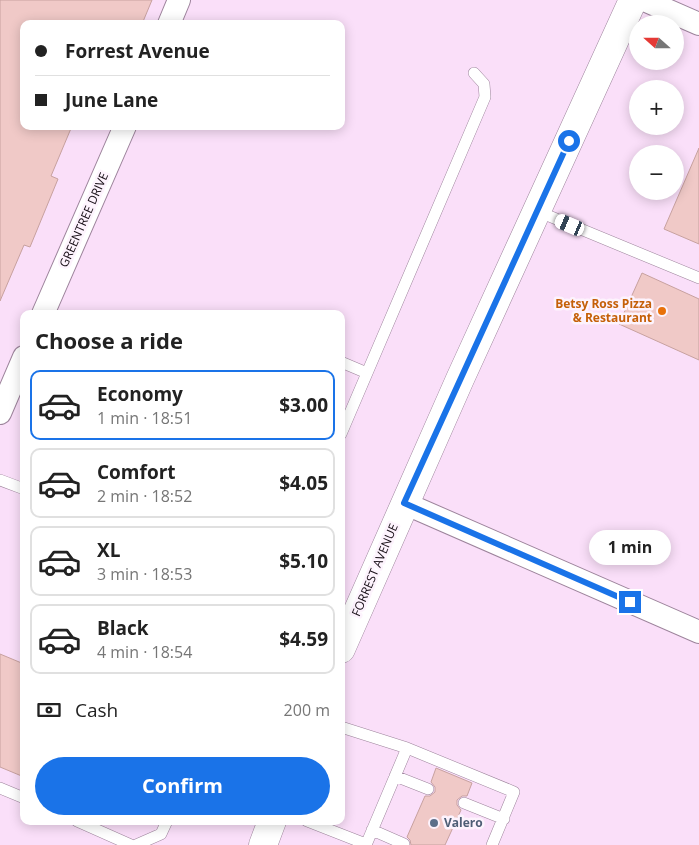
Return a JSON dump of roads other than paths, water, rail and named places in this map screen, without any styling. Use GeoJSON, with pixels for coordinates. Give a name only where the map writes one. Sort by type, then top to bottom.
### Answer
{"type":"FeatureCollection","features":[{"type":"Feature","properties":{"kind":"highway","name":"FORREST AVENUE"},"geometry":{"type":"LineString","coordinates":[[345,640],[404,503],[633,0]]}},
{"type":"Feature","properties":{"kind":"highway"},"geometry":{"type":"LineString","coordinates":[[263,845],[270,825]]}},
{"type":"Feature","properties":{"kind":"street"},"geometry":{"type":"LineString","coordinates":[[171,20],[179,0]]}},
{"type":"Feature","properties":{"kind":"street"},"geometry":{"type":"LineString","coordinates":[[644,0],[699,24]]}},
{"type":"Feature","properties":{"kind":"street","name":"GREENTREE DRIVE"},"geometry":{"type":"LineString","coordinates":[[45,310],[123,130]]}},
{"type":"Feature","properties":{"kind":"street"},"geometry":{"type":"LineString","coordinates":[[0,413],[20,366]]}},
{"type":"Feature","properties":{"kind":"street"},"geometry":{"type":"LineString","coordinates":[[404,503],[699,632]]}},
{"type":"Feature","properties":{"kind":"lane"},"geometry":{"type":"LineString","coordinates":[[345,425],[485,97],[484,84],[474,73]]}},
{"type":"Feature","properties":{"kind":"lane"},"geometry":{"type":"LineString","coordinates":[[537,211],[699,278]]}},
{"type":"Feature","properties":{"kind":"lane"},"geometry":{"type":"LineString","coordinates":[[345,364],[367,373]]}},
{"type":"Feature","properties":{"kind":"lane"},"geometry":{"type":"LineString","coordinates":[[0,480],[20,488]]}},
{"type":"Feature","properties":{"kind":"lane"},"geometry":{"type":"LineString","coordinates":[[345,728],[407,748],[514,792],[492,845]]}},
{"type":"Feature","properties":{"kind":"lane"},"geometry":{"type":"LineString","coordinates":[[317,825],[366,845],[407,748]]}},
{"type":"Feature","properties":{"kind":"lane"},"geometry":{"type":"LineString","coordinates":[[395,776],[428,789]]}},
{"type":"Feature","properties":{"kind":"lane"},"geometry":{"type":"LineString","coordinates":[[0,788],[20,796]]}},
{"type":"Feature","properties":{"kind":"lane"},"geometry":{"type":"LineString","coordinates":[[464,803],[504,819]]}},
{"type":"Feature","properties":{"kind":"lane"},"geometry":{"type":"LineString","coordinates":[[86,825],[131,845]]}},
{"type":"Feature","properties":{"kind":"lane"},"geometry":{"type":"LineString","coordinates":[[136,845],[161,834],[165,825]]}},
{"type":"Feature","properties":{"kind":"lane"},"geometry":{"type":"LineString","coordinates":[[372,830],[404,844]]}},
{"type":"Feature","properties":{"kind":"place","name":"Betsy Ross Pizza & Restaurant"},"geometry":{"type":"Point","coordinates":[662,311]}},
{"type":"Feature","properties":{"kind":"place","name":"Valero"},"geometry":{"type":"Point","coordinates":[434,823]}}]}
